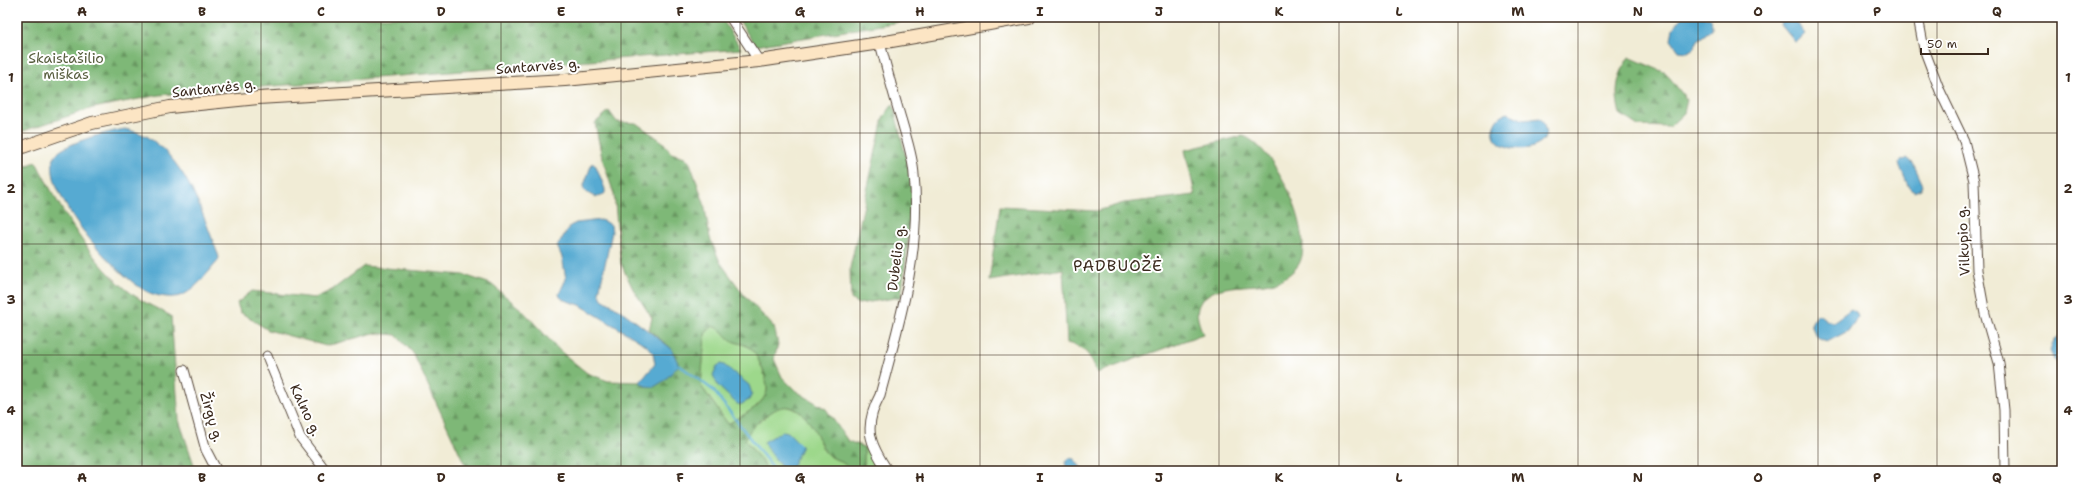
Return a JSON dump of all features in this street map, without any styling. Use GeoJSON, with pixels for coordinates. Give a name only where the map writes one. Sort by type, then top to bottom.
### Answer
{"type":"FeatureCollection","features":[{"type":"Feature","properties":{"kind":"main road","name":"Santarvės g."},"geometry":{"type":"LineString","coordinates":[[17,149],[49,137],[128,114],[170,107],[258,98],[565,80],[759,61],[880,43],[1029,17]]}},
{"type":"Feature","properties":{"kind":"street"},"geometry":{"type":"LineString","coordinates":[[730,17],[759,61]]}},
{"type":"Feature","properties":{"kind":"street","name":"Vilkupio g."},"geometry":{"type":"LineString","coordinates":[[1918,17],[1924,49],[1940,91],[1964,141],[1974,181],[1977,270],[1985,314],[1999,363],[2004,410],[2005,471]]}},
{"type":"Feature","properties":{"kind":"street","name":"Dubelio g."},"geometry":{"type":"LineString","coordinates":[[880,43],[911,155],[914,175],[915,200],[914,242],[904,304],[880,396],[873,409],[871,422],[870,439],[875,452],[888,471]]}},
{"type":"Feature","properties":{"kind":"street","name":"Kalno g."},"geometry":{"type":"LineString","coordinates":[[267,356],[300,437],[326,471]]}},
{"type":"Feature","properties":{"kind":"street","name":"Žirgų g."},"geometry":{"type":"LineString","coordinates":[[184,370],[206,450],[217,471]]}},
{"type":"Feature","properties":{"kind":"green space","name":"Skaistašilio miškas"},"geometry":{"type":"Polygon","coordinates":[[[17,17],[721,17],[741,49],[159,95],[93,108],[17,133],[17,17]]]}},
{"type":"Feature","properties":{"kind":"green space"},"geometry":{"type":"Polygon","coordinates":[[[737,17],[929,17],[755,46],[737,17]]]}},
{"type":"Feature","properties":{"kind":"green space"},"geometry":{"type":"Polygon","coordinates":[[[1629,57],[1666,73],[1687,100],[1684,113],[1669,127],[1638,126],[1620,114],[1617,98],[1619,77],[1629,57]]]}},
{"type":"Feature","properties":{"kind":"green space"},"geometry":{"type":"Polygon","coordinates":[[[893,104],[911,178],[912,209],[901,297],[858,304],[851,299],[850,268],[883,118],[893,104]]]}},
{"type":"Feature","properties":{"kind":"green space"},"geometry":{"type":"Polygon","coordinates":[[[609,111],[617,122],[636,123],[663,142],[671,153],[685,157],[690,163],[704,203],[710,238],[720,262],[744,295],[774,327],[778,344],[774,359],[782,377],[796,391],[826,409],[848,441],[864,447],[864,471],[848,471],[849,468],[846,465],[826,453],[811,424],[801,413],[796,409],[784,407],[770,413],[758,422],[752,428],[745,440],[769,471],[468,471],[413,353],[396,335],[374,333],[326,346],[268,330],[240,312],[237,303],[252,291],[315,298],[332,290],[364,266],[464,275],[491,284],[523,311],[560,351],[587,373],[608,381],[640,382],[645,386],[654,387],[673,372],[671,348],[649,330],[652,318],[633,289],[621,264],[614,194],[602,158],[595,123],[609,111]],[[712,326],[705,334],[701,386],[728,424],[755,408],[766,394],[767,384],[754,352],[746,346],[731,340],[712,326]]]}},
{"type":"Feature","properties":{"kind":"green space"},"geometry":{"type":"Polygon","coordinates":[[[1243,136],[1255,143],[1268,157],[1280,174],[1298,216],[1302,236],[1302,254],[1297,267],[1287,276],[1276,281],[1263,284],[1225,288],[1204,298],[1198,306],[1198,320],[1203,334],[1097,373],[1090,357],[1084,350],[1067,343],[1063,269],[989,281],[1000,206],[1097,211],[1124,203],[1195,195],[1185,150],[1243,136]]]}},
{"type":"Feature","properties":{"kind":"green space"},"geometry":{"type":"Polygon","coordinates":[[[36,162],[78,235],[105,269],[119,284],[135,296],[171,316],[179,420],[196,471],[17,471],[17,169],[36,162]]]}},
{"type":"Feature","properties":{"kind":"green space"},"geometry":{"type":"Polygon","coordinates":[[[712,326],[722,331],[731,340],[746,346],[754,352],[767,384],[766,394],[755,408],[728,424],[701,386],[705,334],[712,326]]]}},
{"type":"Feature","properties":{"kind":"green space"},"geometry":{"type":"Polygon","coordinates":[[[779,406],[785,406],[796,410],[806,418],[817,433],[824,451],[831,457],[846,465],[849,468],[848,471],[769,471],[745,440],[749,429],[779,406]]]}},
{"type":"Feature","properties":{"kind":"green space"},"geometry":{"type":"Polygon","coordinates":[[[864,447],[876,457],[885,471],[864,471],[864,447]]]}},
{"type":"Feature","properties":{"kind":"water"},"geometry":{"type":"Polygon","coordinates":[[[1683,17],[1709,17],[1712,24],[1712,29],[1698,40],[1694,48],[1688,52],[1679,51],[1671,40],[1673,28],[1683,17]]]}},
{"type":"Feature","properties":{"kind":"water"},"geometry":{"type":"Polygon","coordinates":[[[1787,17],[1792,17],[1805,34],[1797,42],[1795,42],[1781,25],[1782,21],[1787,17]]]}},
{"type":"Feature","properties":{"kind":"water"},"geometry":{"type":"Polygon","coordinates":[[[1508,113],[1524,120],[1540,118],[1545,127],[1545,138],[1539,144],[1530,148],[1518,149],[1508,147],[1499,142],[1494,135],[1495,125],[1503,114],[1508,113]]]}},
{"type":"Feature","properties":{"kind":"water"},"geometry":{"type":"Polygon","coordinates":[[[125,129],[148,137],[162,148],[174,161],[184,176],[200,207],[219,257],[218,261],[198,284],[183,295],[175,297],[158,296],[136,285],[103,254],[86,234],[70,213],[59,192],[53,173],[54,158],[58,153],[75,143],[86,139],[125,129]]]}},
{"type":"Feature","properties":{"kind":"water"},"geometry":{"type":"Polygon","coordinates":[[[1907,158],[1913,163],[1923,185],[1921,189],[1914,192],[1909,188],[1899,164],[1900,161],[1907,158]]]}},
{"type":"Feature","properties":{"kind":"water"},"geometry":{"type":"Polygon","coordinates":[[[592,163],[596,166],[605,189],[605,193],[600,197],[591,195],[583,188],[592,163]]]}},
{"type":"Feature","properties":{"kind":"water"},"geometry":{"type":"Polygon","coordinates":[[[601,220],[611,225],[612,232],[599,292],[602,299],[619,309],[671,348],[679,365],[664,381],[654,387],[645,386],[640,382],[655,364],[653,353],[646,345],[580,305],[564,300],[559,294],[566,279],[562,257],[557,246],[570,226],[576,223],[601,220]]]}},
{"type":"Feature","properties":{"kind":"water"},"geometry":{"type":"Polygon","coordinates":[[[1851,309],[1856,312],[1858,317],[1848,331],[1827,342],[1816,336],[1811,324],[1816,315],[1820,315],[1826,320],[1833,322],[1851,309]]]}},
{"type":"Feature","properties":{"kind":"water"},"geometry":{"type":"Polygon","coordinates":[[[2062,334],[2062,365],[2054,360],[2050,351],[2054,340],[2062,334]]]}},
{"type":"Feature","properties":{"kind":"water"},"geometry":{"type":"Polygon","coordinates":[[[721,364],[749,385],[752,394],[749,400],[740,405],[718,386],[713,375],[717,366],[721,364]]]}},
{"type":"Feature","properties":{"kind":"water"},"geometry":{"type":"Polygon","coordinates":[[[783,431],[788,432],[802,446],[790,471],[784,471],[764,442],[783,431]]]}},
{"type":"Feature","properties":{"kind":"water"},"geometry":{"type":"Polygon","coordinates":[[[1069,458],[1074,459],[1084,471],[1067,471],[1065,462],[1069,458]]]}},
{"type":"Feature","properties":{"kind":"waterway"},"geometry":{"type":"LineString","coordinates":[[679,365],[713,390],[775,471]]}},
{"type":"Feature","properties":{"kind":"district","name":"PADBUOŽĖ"},"geometry":{"type":"Point","coordinates":[1118,265]}}]}
